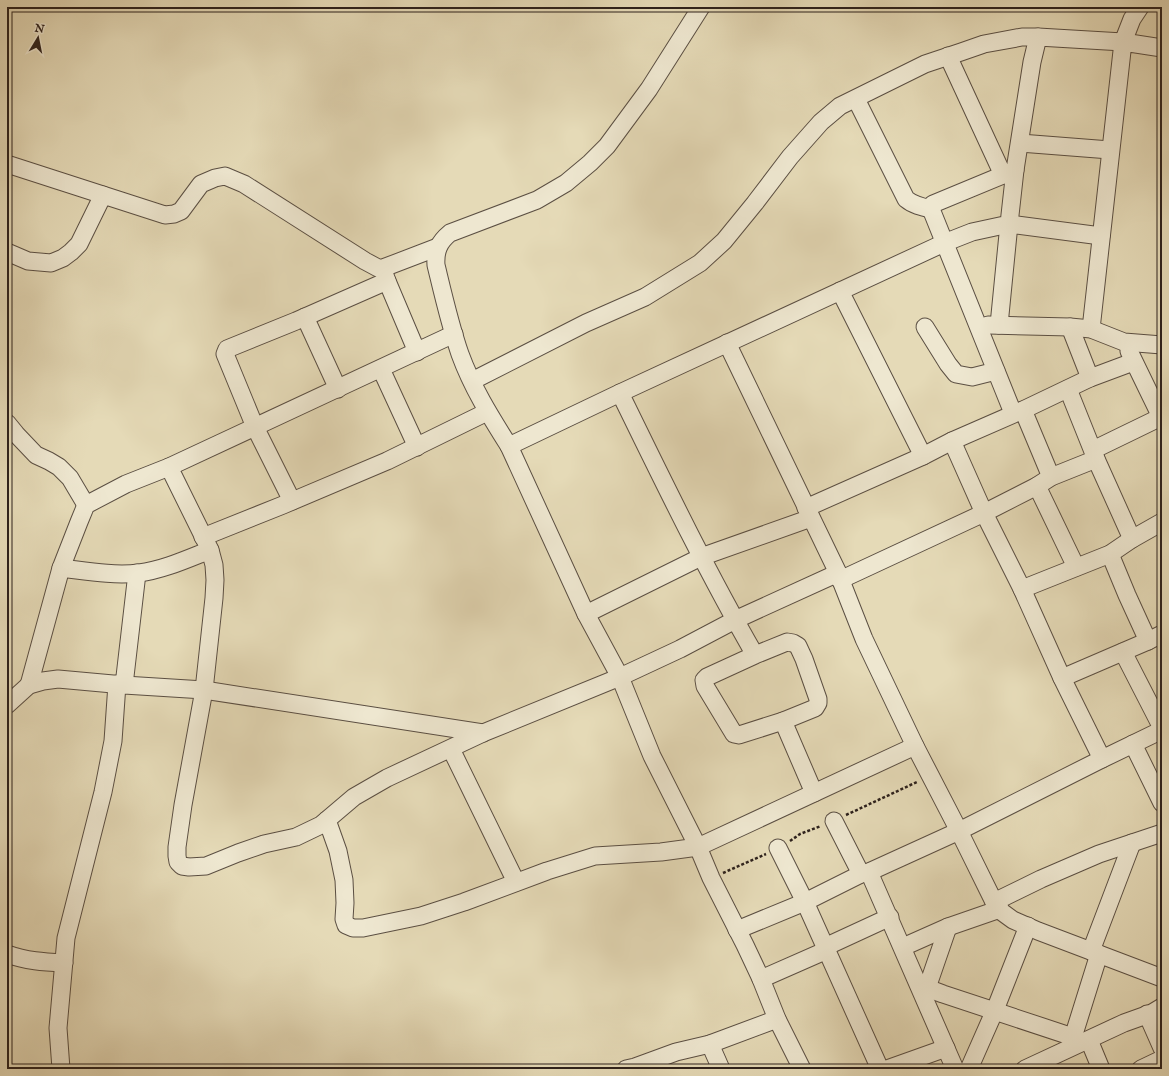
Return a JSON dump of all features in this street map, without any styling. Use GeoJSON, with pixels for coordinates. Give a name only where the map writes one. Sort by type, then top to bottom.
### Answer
{"type":"FeatureCollection","features":[{"type":"Feature","properties":{"kind":"street"},"geometry":{"type":"LineString","coordinates":[[701,7],[649,89],[607,146],[590,163],[566,183],[537,200],[450,233],[443,238],[435,255],[436,265],[454,334],[460,354],[472,381],[487,412],[509,446],[586,614],[620,677],[652,756],[698,847],[711,878],[761,979],[777,1019],[802,1069]]}},
{"type":"Feature","properties":{"kind":"street"},"geometry":{"type":"LineString","coordinates":[[1091,329],[1123,42],[1132,19],[1140,7]]}},
{"type":"Feature","properties":{"kind":"street"},"geometry":{"type":"LineString","coordinates":[[472,381],[586,324],[645,297],[700,263],[724,241],[790,157],[821,122],[840,106],[925,64],[984,44],[1022,37],[1123,42],[1162,48]]}},
{"type":"Feature","properties":{"kind":"street"},"geometry":{"type":"LineString","coordinates":[[999,325],[1009,224],[1009,172],[1020,143],[1032,62],[1038,37]]}},
{"type":"Feature","properties":{"kind":"street"},"geometry":{"type":"LineString","coordinates":[[948,56],[1009,172]]}},
{"type":"Feature","properties":{"kind":"street"},"geometry":{"type":"LineString","coordinates":[[856,99],[906,199],[916,205],[931,209]]}},
{"type":"Feature","properties":{"kind":"street"},"geometry":{"type":"LineString","coordinates":[[1020,143],[1110,150]]}},
{"type":"Feature","properties":{"kind":"street"},"geometry":{"type":"LineString","coordinates":[[7,164],[165,215],[174,214],[181,211],[201,184],[215,178],[225,176],[244,184],[385,274],[417,352]]}},
{"type":"Feature","properties":{"kind":"street"},"geometry":{"type":"LineString","coordinates":[[1009,172],[933,204],[931,209],[996,371],[1018,411],[1076,567]]}},
{"type":"Feature","properties":{"kind":"street"},"geometry":{"type":"LineString","coordinates":[[7,252],[28,261],[51,263],[62,258],[79,244],[103,195]]}},
{"type":"Feature","properties":{"kind":"street"},"geometry":{"type":"LineString","coordinates":[[509,446],[727,343],[944,243],[972,232],[1009,224],[1101,236]]}},
{"type":"Feature","properties":{"kind":"street"},"geometry":{"type":"LineString","coordinates":[[292,501],[255,427],[225,351],[305,317],[438,247]]}},
{"type":"Feature","properties":{"kind":"street"},"geometry":{"type":"LineString","coordinates":[[840,291],[923,456]]}},
{"type":"Feature","properties":{"kind":"street"},"geometry":{"type":"LineString","coordinates":[[305,317],[338,389]]}},
{"type":"Feature","properties":{"kind":"street"},"geometry":{"type":"LineString","coordinates":[[978,325],[1070,327],[1091,329],[1124,342],[1162,345]]}},
{"type":"Feature","properties":{"kind":"street"},"geometry":{"type":"LineString","coordinates":[[925,327],[956,374],[972,377],[996,371]]}},
{"type":"Feature","properties":{"kind":"street"},"geometry":{"type":"LineString","coordinates":[[1070,327],[1090,378]]}},
{"type":"Feature","properties":{"kind":"street"},"geometry":{"type":"LineString","coordinates":[[15,693],[78,522],[86,505],[126,484],[169,467],[454,334]]}},
{"type":"Feature","properties":{"kind":"street"},"geometry":{"type":"LineString","coordinates":[[169,467],[206,544],[214,565],[214,598],[204,690],[177,848],[178,862],[182,866],[206,866],[264,844],[296,837],[321,825],[354,798],[387,778],[483,733],[620,677],[735,620],[984,513],[1162,418],[1124,342]]}},
{"type":"Feature","properties":{"kind":"street"},"geometry":{"type":"LineString","coordinates":[[727,343],[839,576],[864,639],[915,746],[997,905],[1013,920],[1162,978]]}},
{"type":"Feature","properties":{"kind":"street"},"geometry":{"type":"LineString","coordinates":[[586,614],[701,557],[808,513],[952,441],[1090,378],[1134,362]]}},
{"type":"Feature","properties":{"kind":"street"},"geometry":{"type":"LineString","coordinates":[[381,369],[417,447]]}},
{"type":"Feature","properties":{"kind":"street"},"geometry":{"type":"LineString","coordinates":[[1068,389],[1094,454],[1132,539]]}},
{"type":"Feature","properties":{"kind":"street"},"geometry":{"type":"LineString","coordinates":[[620,393],[701,557],[755,655]]}},
{"type":"Feature","properties":{"kind":"street"},"geometry":{"type":"LineString","coordinates":[[61,568],[109,573],[137,573],[156,570],[292,501],[387,461],[487,412]]}},
{"type":"Feature","properties":{"kind":"street"},"geometry":{"type":"LineString","coordinates":[[7,422],[36,456],[59,467],[70,478],[86,505]]}},
{"type":"Feature","properties":{"kind":"street"},"geometry":{"type":"LineString","coordinates":[[952,441],[984,513],[1022,589],[1062,678],[1102,758]]}},
{"type":"Feature","properties":{"kind":"street"},"geometry":{"type":"LineString","coordinates":[[1022,589],[1110,554],[1132,539],[1162,522]]}},
{"type":"Feature","properties":{"kind":"street"},"geometry":{"type":"LineString","coordinates":[[1062,678],[1155,637],[1126,596],[1110,554]]}},
{"type":"Feature","properties":{"kind":"street"},"geometry":{"type":"LineString","coordinates":[[61,1069],[58,1028],[66,938],[113,741],[137,573]]}},
{"type":"Feature","properties":{"kind":"street"},"geometry":{"type":"LineString","coordinates":[[787,642],[793,643],[798,646],[804,659],[818,699],[818,703],[815,708],[783,721],[739,736],[734,734],[705,686],[704,680],[755,655],[787,642]]}},
{"type":"Feature","properties":{"kind":"street"},"geometry":{"type":"LineString","coordinates":[[737,930],[805,902],[865,873],[959,831],[1162,729],[1123,652]]}},
{"type":"Feature","properties":{"kind":"street"},"geometry":{"type":"LineString","coordinates":[[15,693],[43,681],[58,679],[204,690],[483,733]]}},
{"type":"Feature","properties":{"kind":"street"},"geometry":{"type":"LineString","coordinates":[[783,721],[814,794]]}},
{"type":"Feature","properties":{"kind":"street"},"geometry":{"type":"LineString","coordinates":[[1133,744],[1162,803]]}},
{"type":"Feature","properties":{"kind":"street"},"geometry":{"type":"LineString","coordinates":[[327,820],[338,851],[344,880],[344,919],[346,925],[353,928],[363,928],[421,916],[464,902],[547,871],[595,856],[661,852],[698,847],[915,746]]}},
{"type":"Feature","properties":{"kind":"street"},"geometry":{"type":"LineString","coordinates":[[451,748],[516,882]]}},
{"type":"Feature","properties":{"kind":"street"},"geometry":{"type":"LineString","coordinates":[[834,821],[890,917],[903,947],[923,986],[955,1069]]}},
{"type":"Feature","properties":{"kind":"street"},"geometry":{"type":"LineString","coordinates":[[903,947],[997,905],[1041,879],[1099,854],[1162,833]]}},
{"type":"Feature","properties":{"kind":"street"},"geometry":{"type":"LineString","coordinates":[[1077,1042],[1095,952],[1132,843]]}},
{"type":"Feature","properties":{"kind":"street"},"geometry":{"type":"LineString","coordinates":[[778,848],[805,902],[880,1068],[946,1048]]}},
{"type":"Feature","properties":{"kind":"street"},"geometry":{"type":"LineString","coordinates":[[761,979],[890,917]]}},
{"type":"Feature","properties":{"kind":"street"},"geometry":{"type":"LineString","coordinates":[[968,1069],[995,1010],[1028,926]]}},
{"type":"Feature","properties":{"kind":"street"},"geometry":{"type":"LineString","coordinates":[[923,986],[948,927]]}},
{"type":"Feature","properties":{"kind":"street"},"geometry":{"type":"LineString","coordinates":[[7,954],[40,962],[64,963]]}},
{"type":"Feature","properties":{"kind":"street"},"geometry":{"type":"LineString","coordinates":[[923,986],[995,1010],[1077,1042],[1101,1069]]}},
{"type":"Feature","properties":{"kind":"street"},"geometry":{"type":"LineString","coordinates":[[1026,1069],[1077,1042],[1155,1011],[1162,1048]]}},
{"type":"Feature","properties":{"kind":"street"},"geometry":{"type":"LineString","coordinates":[[626,1069],[676,1052],[710,1044],[777,1019]]}},
{"type":"Feature","properties":{"kind":"street"},"geometry":{"type":"LineString","coordinates":[[710,1044],[722,1069]]}},
{"type":"Feature","properties":{"kind":"street"},"geometry":{"type":"LineString","coordinates":[[1142,1069],[1162,1059]]}}]}
